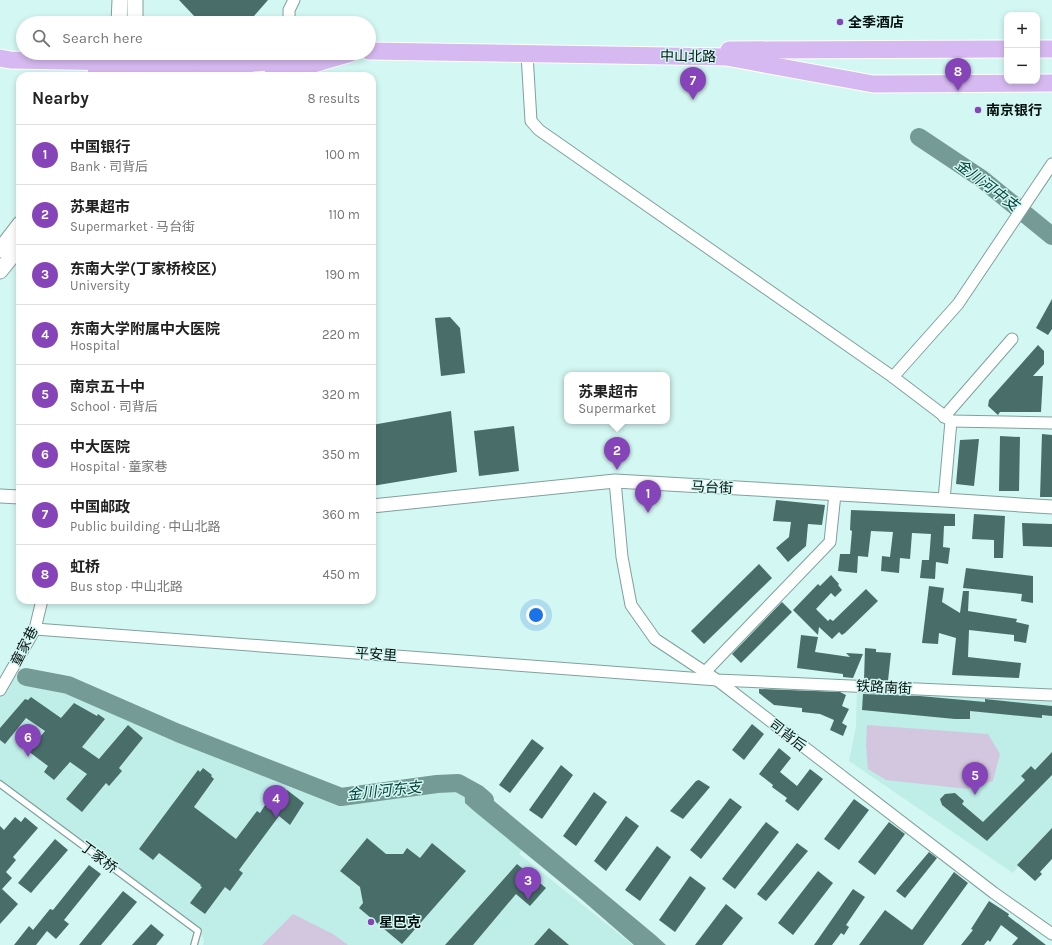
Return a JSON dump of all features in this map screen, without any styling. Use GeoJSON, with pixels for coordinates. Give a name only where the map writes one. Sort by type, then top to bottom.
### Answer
{"type":"FeatureCollection","features":[{"type":"Feature","properties":{"kind":"main road"},"geometry":{"type":"LineString","coordinates":[[119,16],[120,0]]}},
{"type":"Feature","properties":{"kind":"main road"},"geometry":{"type":"LineString","coordinates":[[135,16],[136,0]]}},
{"type":"Feature","properties":{"kind":"main road","name":"中山北路"},"geometry":{"type":"LineString","coordinates":[[376,44],[725,50],[1004,49]]}},
{"type":"Feature","properties":{"kind":"main road"},"geometry":{"type":"LineString","coordinates":[[1040,49],[1052,49]]}},
{"type":"Feature","properties":{"kind":"main road","name":"中山北路"},"geometry":{"type":"LineString","coordinates":[[376,51],[726,57],[873,84],[1052,83]]}},
{"type":"Feature","properties":{"kind":"main road"},"geometry":{"type":"LineString","coordinates":[[0,58],[10,60],[116,66]]}},
{"type":"Feature","properties":{"kind":"main road"},"geometry":{"type":"LineString","coordinates":[[0,70],[240,64],[268,62],[273,60]]}},
{"type":"Feature","properties":{"kind":"main road"},"geometry":{"type":"LineString","coordinates":[[286,72],[327,60]]}},
{"type":"Feature","properties":{"kind":"main road"},"geometry":{"type":"LineString","coordinates":[[135,66],[201,72]]}},
{"type":"Feature","properties":{"kind":"main road"},"geometry":{"type":"LineString","coordinates":[[0,250],[16,229]]}},
{"type":"Feature","properties":{"kind":"main road"},"geometry":{"type":"LineString","coordinates":[[0,271],[16,251]]}},
{"type":"Feature","properties":{"kind":"street"},"geometry":{"type":"LineString","coordinates":[[289,16],[289,10],[294,0]]}},
{"type":"Feature","properties":{"kind":"street"},"geometry":{"type":"LineString","coordinates":[[527,54],[531,121],[539,130],[893,377],[947,419],[1052,423]]}},
{"type":"Feature","properties":{"kind":"street"},"geometry":{"type":"LineString","coordinates":[[893,377],[958,304],[1052,164]]}},
{"type":"Feature","properties":{"kind":"street"},"geometry":{"type":"LineString","coordinates":[[944,500],[947,419],[1012,338]]}},
{"type":"Feature","properties":{"kind":"street","name":"马台街"},"geometry":{"type":"LineString","coordinates":[[376,506],[615,482],[1052,507]]}},
{"type":"Feature","properties":{"kind":"street","name":"司背后"},"geometry":{"type":"LineString","coordinates":[[615,482],[622,557],[631,605],[655,639],[717,680],[994,893],[1052,934]]}},
{"type":"Feature","properties":{"kind":"street"},"geometry":{"type":"LineString","coordinates":[[705,672],[830,542],[835,494]]}},
{"type":"Feature","properties":{"kind":"street"},"geometry":{"type":"LineString","coordinates":[[0,496],[16,497]]}},
{"type":"Feature","properties":{"kind":"street","name":"童家巷"},"geometry":{"type":"LineString","coordinates":[[0,690],[35,629],[41,604]]}},
{"type":"Feature","properties":{"kind":"street","name":"平安里"},"geometry":{"type":"LineString","coordinates":[[35,629],[717,680]]}},
{"type":"Feature","properties":{"kind":"street","name":"铁路南街"},"geometry":{"type":"LineString","coordinates":[[717,680],[1052,695]]}},
{"type":"Feature","properties":{"kind":"lane","name":"丁家桥"},"geometry":{"type":"LineString","coordinates":[[0,784],[198,931],[194,945]]}},
{"type":"Feature","properties":{"kind":"shaded area"},"geometry":{"type":"Polygon","coordinates":[[[10,674],[68,685],[341,797],[437,784],[458,783],[478,794],[531,839],[519,854],[633,945],[203,945],[204,939],[198,931],[0,784],[0,690],[10,674]]]}},
{"type":"Feature","properties":{"kind":"shaded area"},"geometry":{"type":"Polygon","coordinates":[[[857,686],[910,692],[1052,701],[1052,829],[1036,845],[1013,873],[849,761],[856,727],[857,686]]]}},
{"type":"Feature","properties":{"kind":"shaded area"},"geometry":{"type":"Polygon","coordinates":[[[867,725],[988,734],[1000,754],[993,781],[968,789],[886,780],[868,769],[866,745],[867,725]]]}},
{"type":"Feature","properties":{"kind":"shaded area"},"geometry":{"type":"Polygon","coordinates":[[[464,776],[666,945],[634,945],[465,803],[464,776]]]}},
{"type":"Feature","properties":{"kind":"shaded area"},"geometry":{"type":"Polygon","coordinates":[[[293,914],[333,934],[348,945],[262,945],[293,914]]]}},
{"type":"Feature","properties":{"kind":"building"},"geometry":{"type":"Polygon","coordinates":[[[179,0],[268,0],[254,16],[194,16],[179,0]]]}},
{"type":"Feature","properties":{"kind":"building"},"geometry":{"type":"Polygon","coordinates":[[[1052,299],[1052,329],[1048,335],[1036,328],[1052,299]]]}},
{"type":"Feature","properties":{"kind":"building"},"geometry":{"type":"Polygon","coordinates":[[[450,317],[460,328],[465,373],[441,376],[435,318],[450,317]]]}},
{"type":"Feature","properties":{"kind":"building"},"geometry":{"type":"Polygon","coordinates":[[[1038,345],[1044,351],[1044,364],[1033,376],[1043,376],[1041,412],[1000,412],[998,415],[988,406],[989,400],[1038,345]]]}},
{"type":"Feature","properties":{"kind":"building"},"geometry":{"type":"Polygon","coordinates":[[[451,411],[457,472],[376,485],[376,424],[451,411]]]}},
{"type":"Feature","properties":{"kind":"building"},"geometry":{"type":"Polygon","coordinates":[[[514,426],[519,471],[479,476],[474,431],[514,426]]]}},
{"type":"Feature","properties":{"kind":"building"},"geometry":{"type":"Polygon","coordinates":[[[1042,434],[1052,435],[1052,497],[1040,497],[1042,434]]]}},
{"type":"Feature","properties":{"kind":"building"},"geometry":{"type":"Polygon","coordinates":[[[1000,436],[1020,437],[1019,491],[999,491],[1000,436]]]}},
{"type":"Feature","properties":{"kind":"building"},"geometry":{"type":"Polygon","coordinates":[[[979,439],[974,486],[956,484],[960,440],[979,439]]]}},
{"type":"Feature","properties":{"kind":"building"},"geometry":{"type":"Polygon","coordinates":[[[776,500],[825,505],[822,525],[808,524],[806,546],[788,562],[776,548],[789,537],[791,522],[773,521],[776,500]]]}},
{"type":"Feature","properties":{"kind":"building"},"geometry":{"type":"Polygon","coordinates":[[[851,510],[955,514],[955,526],[944,526],[943,547],[950,548],[948,564],[936,562],[935,579],[920,578],[922,560],[929,560],[931,534],[912,533],[910,559],[900,558],[899,573],[881,571],[882,556],[890,557],[893,532],[871,531],[868,557],[858,556],[857,573],[838,571],[840,554],[850,554],[852,531],[850,530],[851,510]]]}},
{"type":"Feature","properties":{"kind":"building"},"geometry":{"type":"Polygon","coordinates":[[[974,514],[1005,516],[1003,558],[994,558],[994,540],[972,539],[974,514]]]}},
{"type":"Feature","properties":{"kind":"building"},"geometry":{"type":"Polygon","coordinates":[[[1022,523],[1052,524],[1052,547],[1023,546],[1022,523]]]}},
{"type":"Feature","properties":{"kind":"building"},"geometry":{"type":"Polygon","coordinates":[[[759,564],[772,578],[704,644],[691,631],[759,564]]]}},
{"type":"Feature","properties":{"kind":"building"},"geometry":{"type":"Polygon","coordinates":[[[966,568],[1033,576],[1033,603],[1021,601],[1022,594],[963,588],[966,568]]]}},
{"type":"Feature","properties":{"kind":"building"},"geometry":{"type":"Polygon","coordinates":[[[831,575],[842,590],[835,597],[831,593],[816,609],[828,621],[830,619],[833,621],[866,589],[878,601],[845,633],[842,635],[839,632],[832,639],[819,627],[818,635],[793,610],[818,584],[820,586],[831,575]]]}},
{"type":"Feature","properties":{"kind":"building"},"geometry":{"type":"Polygon","coordinates":[[[929,586],[944,588],[942,602],[960,613],[963,591],[969,591],[968,611],[1017,619],[1016,622],[1029,625],[1026,643],[1014,641],[1014,635],[969,630],[968,657],[1021,663],[1019,678],[952,675],[956,638],[939,633],[938,644],[922,643],[929,586]]]}},
{"type":"Feature","properties":{"kind":"building"},"geometry":{"type":"Polygon","coordinates":[[[782,602],[792,612],[741,663],[732,654],[782,602]]]}},
{"type":"Feature","properties":{"kind":"building"},"geometry":{"type":"Polygon","coordinates":[[[801,635],[818,637],[815,652],[850,657],[846,653],[863,654],[853,678],[843,677],[843,674],[797,668],[801,635]]]}},
{"type":"Feature","properties":{"kind":"building"},"geometry":{"type":"Polygon","coordinates":[[[865,648],[876,649],[876,652],[891,653],[888,681],[864,680],[865,648]]]}},
{"type":"Feature","properties":{"kind":"building"},"geometry":{"type":"Polygon","coordinates":[[[759,689],[840,692],[846,695],[842,706],[849,709],[842,723],[847,726],[843,736],[830,730],[834,720],[820,714],[802,712],[802,708],[774,705],[759,693],[759,689]]]}},
{"type":"Feature","properties":{"kind":"building"},"geometry":{"type":"Polygon","coordinates":[[[863,694],[920,696],[985,702],[985,699],[1052,706],[1052,716],[1042,715],[1042,718],[970,711],[970,719],[955,719],[862,710],[863,694]]]}},
{"type":"Feature","properties":{"kind":"building"},"geometry":{"type":"Polygon","coordinates":[[[31,697],[61,718],[74,703],[97,716],[98,714],[105,719],[82,747],[99,759],[128,725],[143,738],[119,768],[122,771],[109,786],[106,783],[82,812],[66,799],[87,774],[70,762],[54,780],[44,772],[48,766],[28,751],[45,731],[26,718],[5,744],[0,740],[0,728],[25,699],[28,700],[31,697]]]}},
{"type":"Feature","properties":{"kind":"building"},"geometry":{"type":"Polygon","coordinates":[[[752,724],[764,734],[744,760],[732,750],[752,724]]]}},
{"type":"Feature","properties":{"kind":"building"},"geometry":{"type":"Polygon","coordinates":[[[532,739],[544,748],[510,793],[499,785],[532,739]]]}},
{"type":"Feature","properties":{"kind":"building"},"geometry":{"type":"Polygon","coordinates":[[[779,748],[791,758],[780,772],[797,786],[810,769],[823,779],[798,811],[785,801],[787,798],[772,787],[773,785],[759,774],[779,748]]]}},
{"type":"Feature","properties":{"kind":"building"},"geometry":{"type":"Polygon","coordinates":[[[1052,752],[1052,775],[987,841],[942,805],[940,799],[945,794],[955,793],[964,801],[962,804],[983,822],[1025,780],[1021,776],[1031,766],[1035,770],[1052,752]]]}},
{"type":"Feature","properties":{"kind":"building"},"geometry":{"type":"Polygon","coordinates":[[[561,765],[573,775],[542,819],[529,810],[561,765]]]}},
{"type":"Feature","properties":{"kind":"building"},"geometry":{"type":"Polygon","coordinates":[[[203,768],[212,775],[211,776],[214,779],[194,807],[236,839],[257,811],[260,813],[272,794],[281,801],[287,790],[304,803],[290,825],[279,816],[239,870],[243,873],[230,891],[225,887],[205,914],[190,903],[202,887],[200,886],[201,885],[159,853],[153,860],[139,849],[198,770],[200,772],[203,768]]]}},
{"type":"Feature","properties":{"kind":"building"},"geometry":{"type":"Polygon","coordinates":[[[699,780],[710,787],[683,819],[670,811],[696,781],[699,780]]]}},
{"type":"Feature","properties":{"kind":"building"},"geometry":{"type":"Polygon","coordinates":[[[594,792],[607,802],[576,846],[563,836],[594,792]]]}},
{"type":"Feature","properties":{"kind":"building"},"geometry":{"type":"Polygon","coordinates":[[[730,798],[742,807],[701,859],[690,850],[730,798]]]}},
{"type":"Feature","properties":{"kind":"building"},"geometry":{"type":"Polygon","coordinates":[[[854,799],[869,810],[839,850],[824,839],[854,799]]]}},
{"type":"Feature","properties":{"kind":"building"},"geometry":{"type":"Polygon","coordinates":[[[626,816],[639,826],[606,871],[594,861],[626,816]]]}},
{"type":"Feature","properties":{"kind":"building"},"geometry":{"type":"Polygon","coordinates":[[[15,817],[21,822],[25,817],[38,828],[13,857],[16,860],[6,872],[12,878],[2,889],[18,904],[0,924],[0,826],[4,830],[15,817]]]}},
{"type":"Feature","properties":{"kind":"building"},"geometry":{"type":"Polygon","coordinates":[[[766,822],[779,832],[735,889],[722,879],[766,822]]]}},
{"type":"Feature","properties":{"kind":"building"},"geometry":{"type":"Polygon","coordinates":[[[889,822],[905,834],[875,875],[858,862],[889,822]]]}},
{"type":"Feature","properties":{"kind":"building"},"geometry":{"type":"Polygon","coordinates":[[[1052,828],[1052,859],[1040,872],[1042,874],[1035,881],[1017,865],[1052,828]]]}},
{"type":"Feature","properties":{"kind":"building"},"geometry":{"type":"Polygon","coordinates":[[[367,838],[386,854],[403,854],[407,848],[420,858],[432,843],[466,871],[402,944],[359,908],[363,903],[360,887],[340,871],[367,838]]]}},
{"type":"Feature","properties":{"kind":"building"},"geometry":{"type":"Polygon","coordinates":[[[55,839],[68,850],[31,893],[18,883],[55,839]]]}},
{"type":"Feature","properties":{"kind":"building"},"geometry":{"type":"Polygon","coordinates":[[[797,843],[808,851],[766,901],[757,894],[797,843]]]}},
{"type":"Feature","properties":{"kind":"building"},"geometry":{"type":"Polygon","coordinates":[[[657,846],[671,857],[640,901],[625,890],[657,846]]]}},
{"type":"Feature","properties":{"kind":"building"},"geometry":{"type":"Polygon","coordinates":[[[929,852],[937,858],[905,898],[896,891],[929,852]]]}},
{"type":"Feature","properties":{"kind":"building"},"geometry":{"type":"Polygon","coordinates":[[[517,864],[546,888],[530,906],[516,894],[473,945],[445,945],[517,864]]]}},
{"type":"Feature","properties":{"kind":"building"},"geometry":{"type":"Polygon","coordinates":[[[89,865],[101,874],[64,920],[69,924],[56,939],[47,931],[36,945],[14,945],[29,926],[33,930],[50,909],[53,910],[89,865]]]}},
{"type":"Feature","properties":{"kind":"building"},"geometry":{"type":"Polygon","coordinates":[[[818,871],[833,883],[793,935],[778,923],[818,871]]]}},
{"type":"Feature","properties":{"kind":"building"},"geometry":{"type":"Polygon","coordinates":[[[954,872],[968,883],[923,945],[859,945],[885,910],[912,930],[954,872]]]}},
{"type":"Feature","properties":{"kind":"building"},"geometry":{"type":"Polygon","coordinates":[[[690,876],[706,888],[675,932],[659,920],[690,876]]]}},
{"type":"Feature","properties":{"kind":"building"},"geometry":{"type":"Polygon","coordinates":[[[853,889],[865,897],[846,925],[849,927],[844,935],[841,933],[832,945],[814,945],[853,889]]]}},
{"type":"Feature","properties":{"kind":"building"},"geometry":{"type":"Polygon","coordinates":[[[123,891],[137,902],[101,945],[79,945],[123,891]]]}},
{"type":"Feature","properties":{"kind":"building"},"geometry":{"type":"Polygon","coordinates":[[[989,901],[1009,914],[1008,916],[1046,945],[1012,945],[1018,938],[1001,925],[990,942],[988,940],[984,945],[961,945],[973,930],[971,929],[989,901]]]}},
{"type":"Feature","properties":{"kind":"building"},"geometry":{"type":"Polygon","coordinates":[[[726,904],[743,918],[722,945],[695,945],[726,904]]]}},
{"type":"Feature","properties":{"kind":"building"},"geometry":{"type":"Polygon","coordinates":[[[151,924],[164,935],[156,945],[132,945],[151,924]]]}},
{"type":"Feature","properties":{"kind":"building"},"geometry":{"type":"Polygon","coordinates":[[[549,928],[569,945],[534,945],[549,928]]]}},
{"type":"Feature","properties":{"kind":"waterway","name":"金川河中支"},"geometry":{"type":"LineString","coordinates":[[919,137],[982,179],[1052,236]]}},
{"type":"Feature","properties":{"kind":"waterway","name":"金川河东支"},"geometry":{"type":"LineString","coordinates":[[26,677],[68,685],[178,733],[341,797],[437,784],[458,783],[478,794],[485,800]]}},
{"type":"Feature","properties":{"kind":"place","name":"全季酒店"},"geometry":{"type":"Point","coordinates":[840,22]}},
{"type":"Feature","properties":{"kind":"place","name":"虹桥"},"geometry":{"type":"Point","coordinates":[958,91]}},
{"type":"Feature","properties":{"kind":"place","name":"中国邮政"},"geometry":{"type":"Point","coordinates":[693,100]}},
{"type":"Feature","properties":{"kind":"place","name":"南京银行"},"geometry":{"type":"Point","coordinates":[978,110]}},
{"type":"Feature","properties":{"kind":"place","name":"苏果超市"},"geometry":{"type":"Point","coordinates":[617,470]}},
{"type":"Feature","properties":{"kind":"place","name":"中国银行"},"geometry":{"type":"Point","coordinates":[648,513]}},
{"type":"Feature","properties":{"kind":"place","name":"中大医院"},"geometry":{"type":"Point","coordinates":[28,757]}},
{"type":"Feature","properties":{"kind":"place","name":"南京五十中"},"geometry":{"type":"Point","coordinates":[975,795]}},
{"type":"Feature","properties":{"kind":"place","name":"东南大学附属中大医院"},"geometry":{"type":"Point","coordinates":[276,818]}},
{"type":"Feature","properties":{"kind":"place","name":"东南大学(丁家桥校区)"},"geometry":{"type":"Point","coordinates":[528,900]}},
{"type":"Feature","properties":{"kind":"place","name":"星巴克"},"geometry":{"type":"Point","coordinates":[371,922]}}]}
